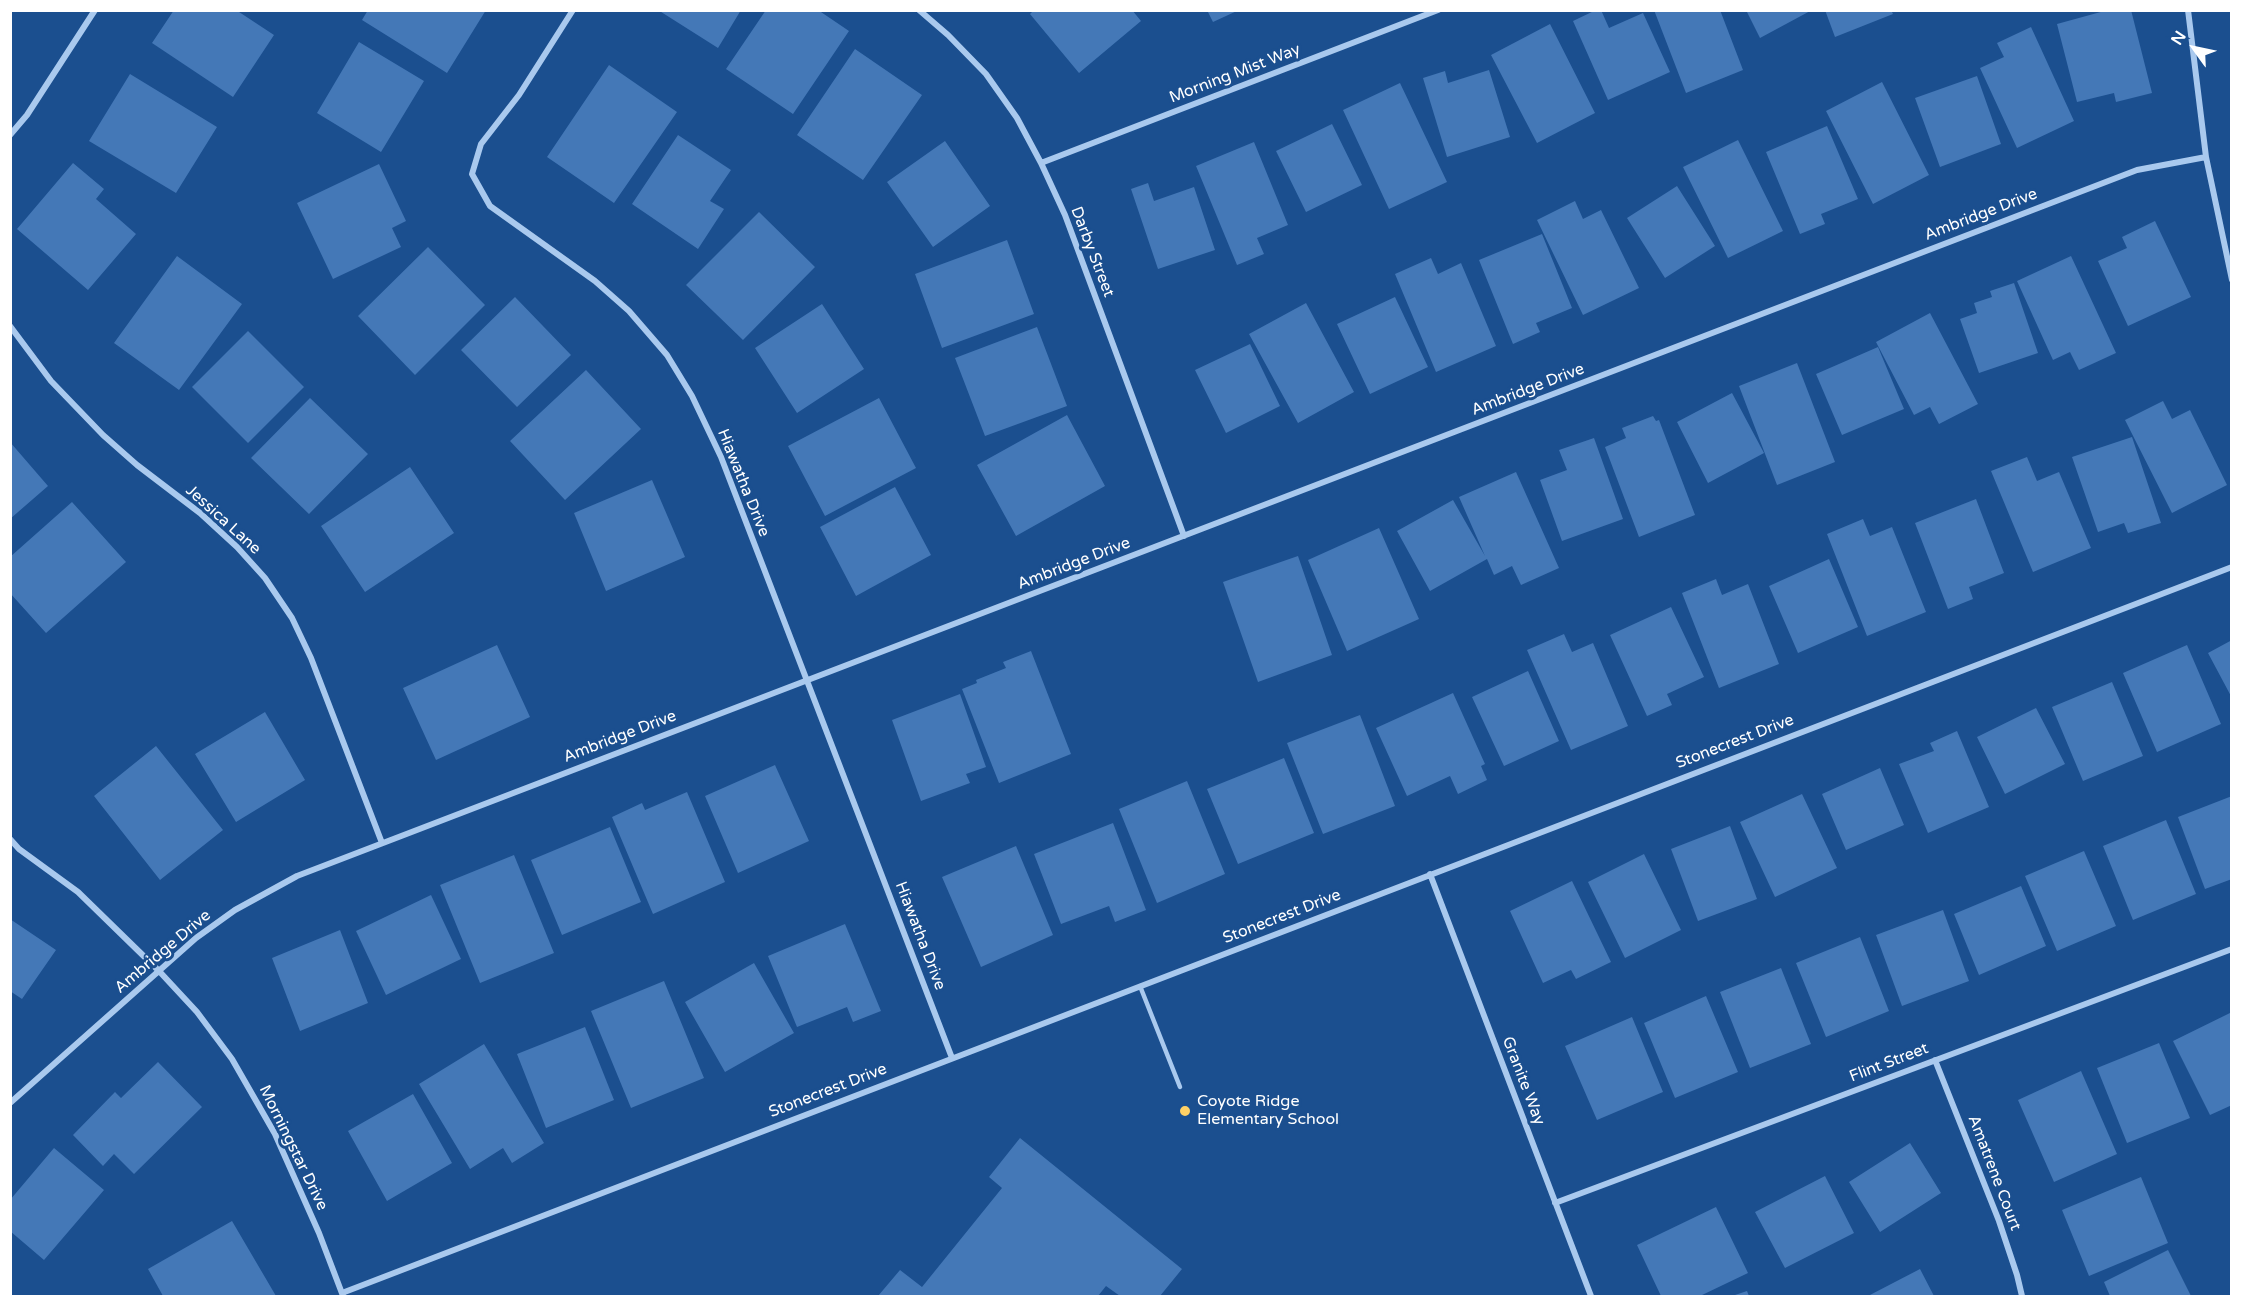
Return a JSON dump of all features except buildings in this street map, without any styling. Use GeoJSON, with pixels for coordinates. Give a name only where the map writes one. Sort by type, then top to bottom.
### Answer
{"type":"FeatureCollection","features":[{"type":"Feature","properties":{"kind":"street"},"geometry":{"type":"LineString","coordinates":[[10,135],[27,115],[95,10]]}},
{"type":"Feature","properties":{"kind":"street","name":"Hiawatha Drive"},"geometry":{"type":"LineString","coordinates":[[573,10],[519,95],[481,144],[472,174],[490,206],[595,281],[629,311],[667,355],[692,396],[721,458],[952,1058]]}},
{"type":"Feature","properties":{"kind":"street","name":"Darby Street"},"geometry":{"type":"LineString","coordinates":[[919,10],[948,35],[986,74],[1017,118],[1041,163],[1065,215],[1184,536]]}},
{"type":"Feature","properties":{"kind":"street","name":"Morning Mist Way"},"geometry":{"type":"LineString","coordinates":[[1041,163],[1438,10]]}},
{"type":"Feature","properties":{"kind":"street"},"geometry":{"type":"LineString","coordinates":[[2188,10],[2206,157],[2232,280]]}},
{"type":"Feature","properties":{"kind":"street","name":"Ambridge Drive"},"geometry":{"type":"LineString","coordinates":[[10,1103],[196,938],[235,910],[297,876],[2137,170],[2206,157]]}},
{"type":"Feature","properties":{"kind":"street","name":"Jessica Lane"},"geometry":{"type":"LineString","coordinates":[[10,327],[51,381],[103,435],[207,520],[237,547],[265,578],[292,618],[311,658],[382,843]]}},
{"type":"Feature","properties":{"kind":"street","name":"Stonecrest Drive"},"geometry":{"type":"LineString","coordinates":[[343,1295],[952,1058],[2232,567]]}},
{"type":"Feature","properties":{"kind":"street","name":"Morningstar Drive"},"geometry":{"type":"LineString","coordinates":[[10,839],[19,849],[78,892],[159,971],[196,1012],[238,1068],[275,1134],[319,1233],[343,1295]]}},
{"type":"Feature","properties":{"kind":"street","name":"Morningstar Drive"},"geometry":{"type":"LineString","coordinates":[[10,847],[19,849]]}},
{"type":"Feature","properties":{"kind":"street","name":"Granite Way"},"geometry":{"type":"LineString","coordinates":[[1430,874],[1591,1296]]}},
{"type":"Feature","properties":{"kind":"street","name":"Flint Street"},"geometry":{"type":"LineString","coordinates":[[1555,1203],[2232,949]]}},
{"type":"Feature","properties":{"kind":"street","name":"Amatrene Court"},"geometry":{"type":"LineString","coordinates":[[1935,1060],[2000,1221],[2022,1296]]}},
{"type":"Feature","properties":{"kind":"lane"},"geometry":{"type":"LineString","coordinates":[[1140,986],[1180,1087]]}},
{"type":"Feature","properties":{"kind":"place","name":"Coyote Ridge Elementary School"},"geometry":{"type":"Point","coordinates":[1185,1111]}}]}
